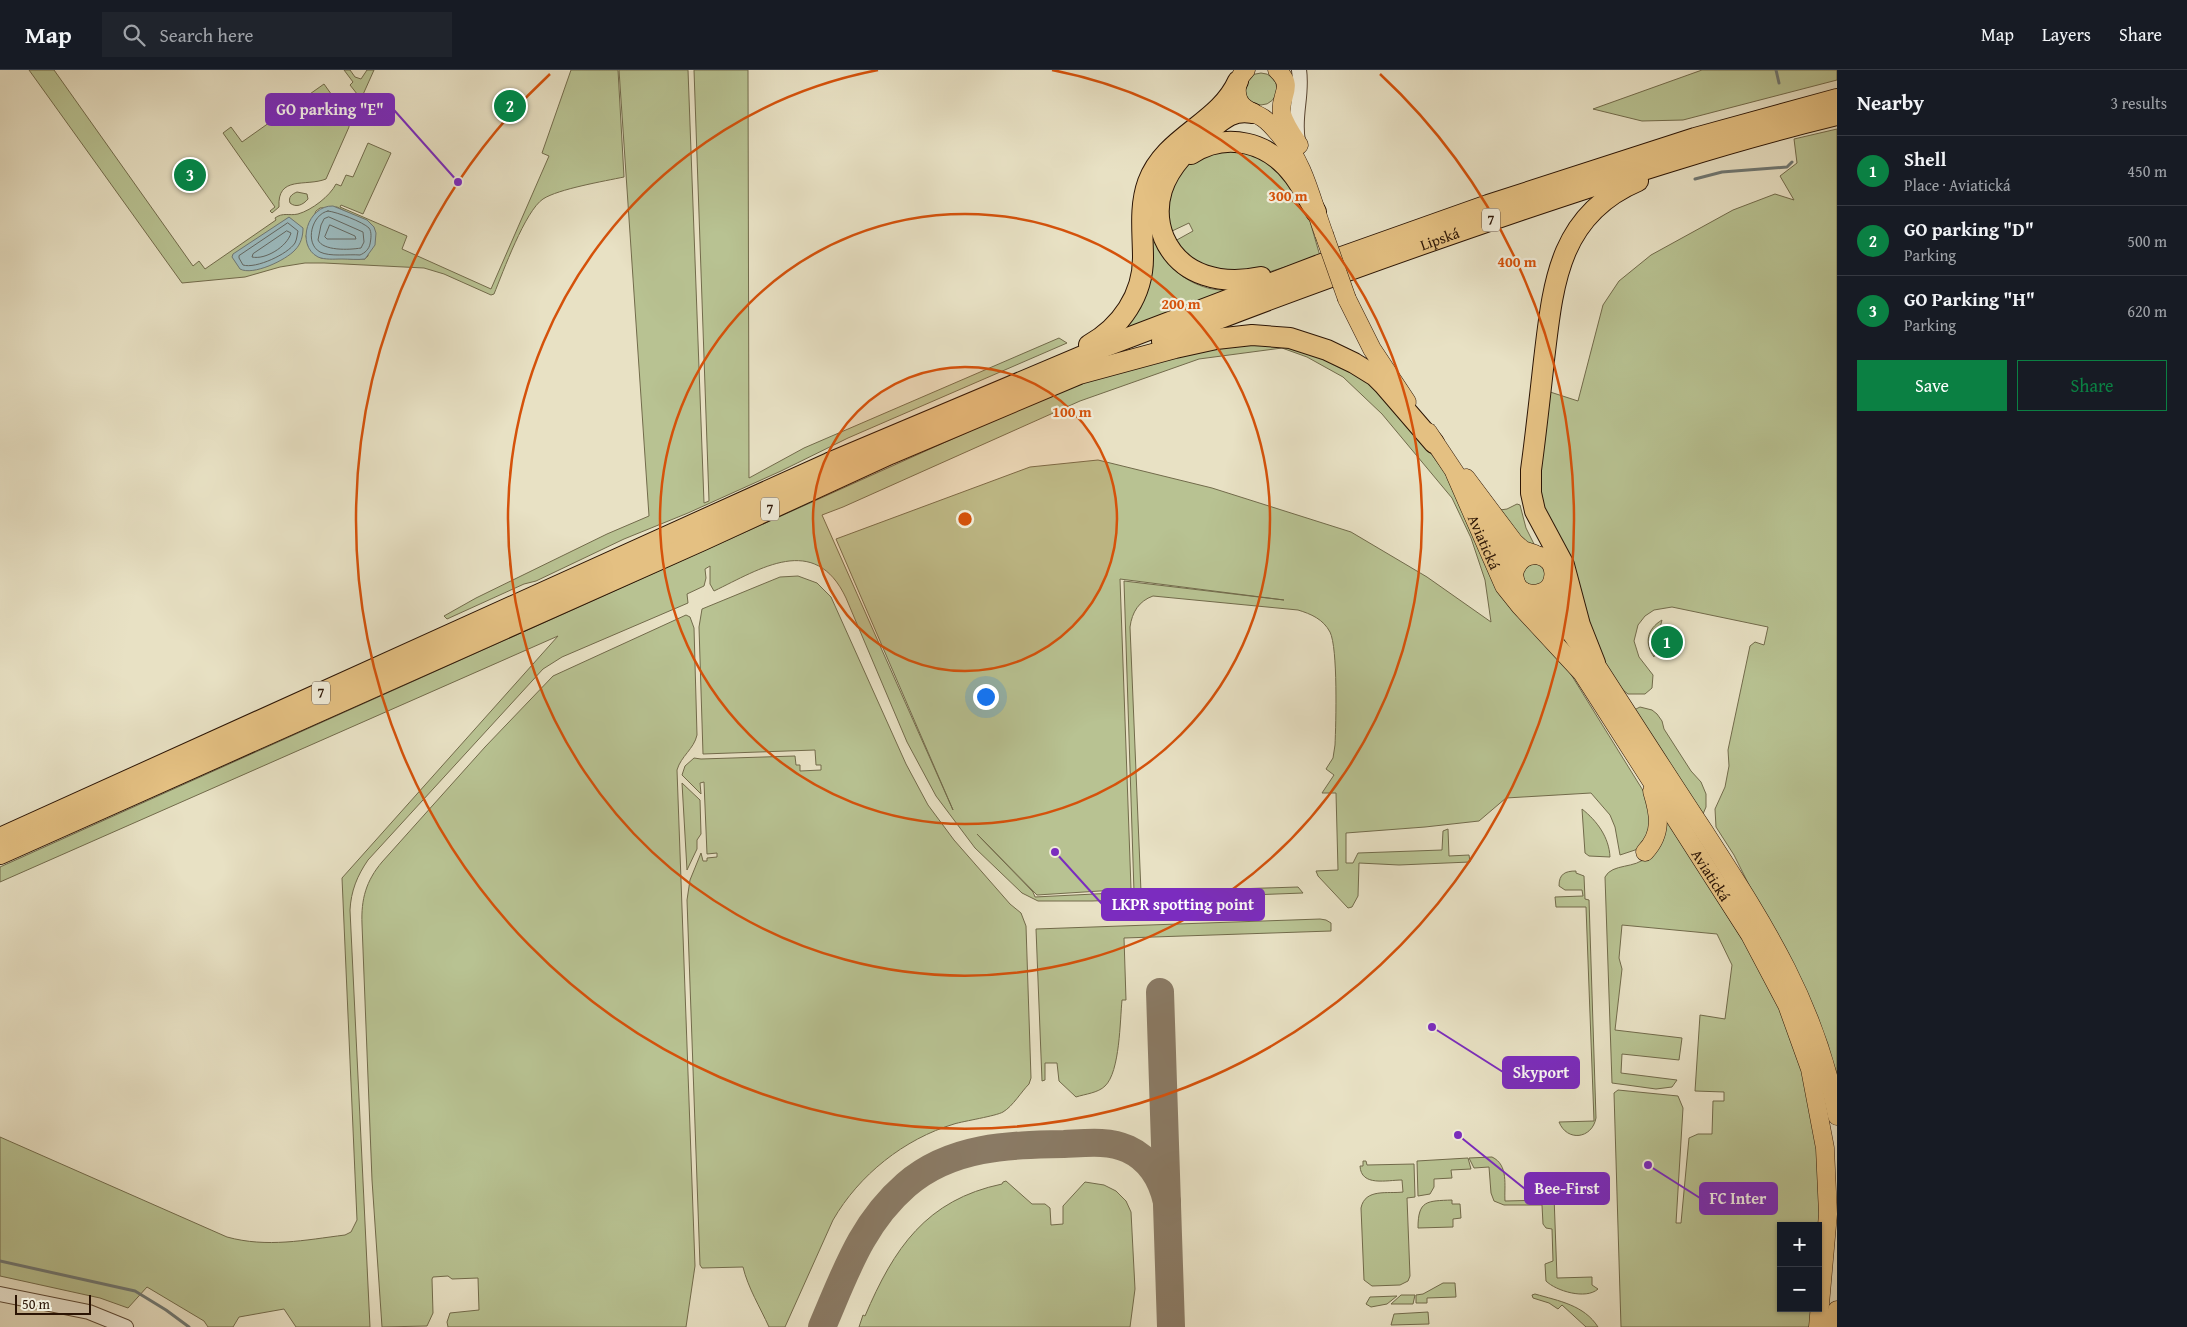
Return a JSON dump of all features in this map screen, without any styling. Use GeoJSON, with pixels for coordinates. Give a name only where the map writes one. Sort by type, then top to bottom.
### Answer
{"type":"FeatureCollection","features":[{"type":"Feature","properties":{"kind":"highway"},"geometry":{"type":"LineString","coordinates":[[1042,372],[1096,341],[1127,312],[1136,294],[1142,273],[1143,209],[1148,181],[1164,154],[1184,135],[1238,74]]}},
{"type":"Feature","properties":{"kind":"highway","name":"Lipská"},"geometry":{"type":"LineString","coordinates":[[1042,372],[1319,264],[1600,168],[1734,127],[1837,99]]}},
{"type":"Feature","properties":{"kind":"highway"},"geometry":{"type":"LineString","coordinates":[[1254,114],[1235,113],[1223,119],[1185,153],[1170,174],[1160,199],[1160,226],[1173,253],[1190,270],[1212,278],[1240,281],[1319,264]]}},
{"type":"Feature","properties":{"kind":"highway","name":"Lipská"},"geometry":{"type":"LineString","coordinates":[[1079,374],[1215,320],[1410,248],[1543,202],[1740,141],[1837,115]]}},
{"type":"Feature","properties":{"kind":"highway"},"geometry":{"type":"LineString","coordinates":[[1589,668],[1564,565],[1538,520],[1532,503],[1530,482],[1554,284],[1563,257],[1575,234],[1602,203],[1622,189],[1644,179],[1717,155],[1740,141]]}},
{"type":"Feature","properties":{"kind":"highway"},"geometry":{"type":"LineString","coordinates":[[1170,174],[1187,157],[1209,145],[1224,142],[1246,142],[1262,148],[1283,164],[1294,177],[1316,212]]}},
{"type":"Feature","properties":{"kind":"highway"},"geometry":{"type":"LineString","coordinates":[[1079,374],[1175,348],[1224,338],[1264,335],[1290,338],[1327,350],[1375,376],[1434,443]]}},
{"type":"Feature","properties":{"kind":"highway","name":"7"},"geometry":{"type":"LineString","coordinates":[[0,838],[820,467],[1042,372]]}},
{"type":"Feature","properties":{"kind":"highway","name":"7"},"geometry":{"type":"LineString","coordinates":[[0,854],[703,540],[890,454],[1079,374]]}},
{"type":"Feature","properties":{"kind":"highway"},"geometry":{"type":"LineString","coordinates":[[1538,412],[1528,444],[1523,480],[1523,498],[1531,529],[1546,565]]}},
{"type":"Feature","properties":{"kind":"main road"},"geometry":{"type":"LineString","coordinates":[[1276,70],[1284,86],[1282,108],[1284,119],[1299,147],[1315,189],[1324,234]]}},
{"type":"Feature","properties":{"kind":"main road"},"geometry":{"type":"LineString","coordinates":[[1238,74],[1238,99],[1244,108],[1272,126],[1295,155],[1306,178],[1347,299],[1372,349],[1466,488],[1509,558],[1516,584],[1546,612],[1577,660],[1589,668]]}},
{"type":"Feature","properties":{"kind":"main road"},"geometry":{"type":"LineString","coordinates":[[1254,114],[1270,113],[1284,86]]}},
{"type":"Feature","properties":{"kind":"main road","name":"Aviatická"},"geometry":{"type":"LineString","coordinates":[[1393,379],[1430,424],[1482,501],[1514,542],[1546,565],[1559,611],[1586,654],[1589,668],[1646,772],[1764,958],[1787,1006],[1807,1060],[1822,1121],[1827,1174],[1826,1254],[1818,1327]]}},
{"type":"Feature","properties":{"kind":"main road","name":"Aviatická"},"geometry":{"type":"LineString","coordinates":[[1455,474],[1504,586],[1520,606],[1589,668],[1746,897],[1785,964],[1814,1030],[1828,1075],[1837,1116]]}},
{"type":"Feature","properties":{"kind":"main road"},"geometry":{"type":"LineString","coordinates":[[1514,574],[1518,562],[1523,557],[1546,565],[1550,586],[1539,593],[1523,591]]}},
{"type":"Feature","properties":{"kind":"main road"},"geometry":{"type":"LineString","coordinates":[[1645,852],[1654,840],[1659,820],[1646,772]]}},
{"type":"Feature","properties":{"kind":"main road"},"geometry":{"type":"LineString","coordinates":[[1835,1327],[1837,1310]]}},
{"type":"Feature","properties":{"kind":"street"},"geometry":{"type":"LineString","coordinates":[[1299,70],[1300,86],[1296,123],[1299,147]]}},
{"type":"Feature","properties":{"kind":"street"},"geometry":{"type":"LineString","coordinates":[[0,1294],[89,1312],[126,1327]]}},
{"type":"Feature","properties":{"kind":"green space"},"geometry":{"type":"Polygon","coordinates":[[[29,70],[54,70],[193,266],[199,261],[205,269],[276,220],[275,218],[278,216],[298,214],[315,206],[330,193],[336,184],[341,186],[346,175],[353,177],[368,143],[391,153],[363,214],[341,205],[340,207],[407,236],[402,249],[491,289],[549,156],[542,153],[571,70],[618,70],[624,177],[570,189],[543,199],[529,216],[522,229],[494,294],[491,295],[444,274],[424,268],[324,263],[305,263],[280,267],[245,277],[182,283],[29,70]],[[337,207],[320,208],[316,211],[306,236],[308,245],[313,253],[321,258],[365,259],[368,256],[371,224],[337,207]]]}},
{"type":"Feature","properties":{"kind":"green space"},"geometry":{"type":"Polygon","coordinates":[[[344,70],[350,70],[355,77],[361,79],[367,70],[374,70],[361,99],[350,85],[353,82],[344,70]]]}},
{"type":"Feature","properties":{"kind":"green space"},"geometry":{"type":"Polygon","coordinates":[[[619,70],[688,70],[704,503],[709,501],[694,70],[748,70],[749,478],[804,448],[1059,338],[1067,343],[848,438],[688,513],[624,539],[536,581],[524,584],[447,619],[444,616],[476,598],[607,534],[649,516],[619,70]]]}},
{"type":"Feature","properties":{"kind":"green space"},"geometry":{"type":"Polygon","coordinates":[[[1702,70],[1837,70],[1837,80],[1683,120],[1642,121],[1593,109],[1702,70]]]}},
{"type":"Feature","properties":{"kind":"green space"},"geometry":{"type":"Polygon","coordinates":[[[1261,73],[1273,77],[1277,89],[1273,101],[1261,105],[1249,101],[1245,89],[1249,77],[1261,73]]]}},
{"type":"Feature","properties":{"kind":"green space"},"geometry":{"type":"Polygon","coordinates":[[[324,84],[349,119],[349,127],[326,179],[288,186],[283,190],[280,197],[279,207],[272,213],[270,211],[275,207],[223,133],[231,127],[242,142],[324,84]]]}},
{"type":"Feature","properties":{"kind":"green space"},"geometry":{"type":"Polygon","coordinates":[[[1837,129],[1837,1081],[1759,905],[1734,855],[1716,827],[1715,809],[1725,787],[1729,766],[1728,750],[1750,646],[1755,642],[1764,645],[1768,627],[1672,607],[1654,610],[1645,616],[1638,625],[1634,641],[1639,657],[1653,675],[1652,688],[1645,694],[1628,694],[1604,665],[1535,490],[1544,390],[1578,401],[1603,305],[1619,281],[1651,255],[1733,210],[1775,194],[1794,200],[1780,176],[1797,163],[1794,139],[1837,129]]]}},
{"type":"Feature","properties":{"kind":"green space"},"geometry":{"type":"Polygon","coordinates":[[[1223,148],[1258,154],[1284,175],[1309,218],[1320,256],[1269,272],[1198,268],[1175,241],[1193,231],[1189,223],[1170,232],[1169,212],[1172,191],[1176,181],[1188,165],[1223,148]]]}},
{"type":"Feature","properties":{"kind":"green space"},"geometry":{"type":"Polygon","coordinates":[[[297,192],[307,194],[308,199],[297,206],[290,203],[290,197],[297,192]]]}},
{"type":"Feature","properties":{"kind":"green space"},"geometry":{"type":"Polygon","coordinates":[[[1148,215],[1163,251],[1173,268],[1192,282],[1207,288],[1222,290],[1223,292],[1128,329],[1125,324],[1148,215]]]}},
{"type":"Feature","properties":{"kind":"green space"},"geometry":{"type":"Polygon","coordinates":[[[1230,341],[1304,347],[1368,381],[1429,451],[1451,481],[1652,805],[1653,827],[1638,849],[1620,855],[1615,827],[1610,815],[1591,793],[1506,798],[1479,821],[1346,833],[1346,863],[1353,863],[1358,853],[1442,850],[1443,831],[1448,829],[1449,856],[1469,855],[1470,862],[1399,865],[1359,863],[1358,896],[1352,907],[1348,908],[1318,876],[1316,871],[1338,870],[1336,793],[1322,793],[1334,775],[1326,769],[1333,758],[1335,745],[1335,669],[1333,641],[1330,632],[1316,618],[1298,610],[1153,596],[1137,608],[1132,617],[1130,627],[1141,892],[1298,887],[1303,893],[1092,901],[1038,901],[1022,893],[975,848],[936,796],[907,742],[846,598],[833,578],[819,566],[803,561],[786,562],[768,566],[714,591],[710,584],[710,566],[705,569],[706,578],[704,586],[687,594],[688,603],[562,657],[543,669],[368,860],[358,878],[353,890],[350,910],[370,1327],[296,1327],[284,1309],[239,1317],[233,1327],[208,1327],[204,1321],[147,1287],[128,1308],[100,1298],[0,1276],[0,1137],[227,1237],[271,1243],[345,1235],[351,1232],[357,1220],[342,878],[558,636],[0,882],[0,867],[1068,387],[1230,341]],[[1282,348],[1199,359],[1080,401],[822,515],[953,810],[836,539],[1030,467],[1098,460],[1212,488],[1351,532],[1427,577],[1491,622],[1485,580],[1471,538],[1452,498],[1382,414],[1343,377],[1307,357],[1282,348]],[[1120,579],[1131,889],[1037,895],[977,834],[1033,892],[1035,897],[1134,892],[1124,581],[1284,600],[1120,579]]]}},
{"type":"Feature","properties":{"kind":"green space"},"geometry":{"type":"Polygon","coordinates":[[[1517,504],[1520,505],[1526,528],[1536,548],[1535,550],[1493,511],[1507,509],[1517,504]]]}},
{"type":"Feature","properties":{"kind":"green space"},"geometry":{"type":"Polygon","coordinates":[[[1530,564],[1538,564],[1545,571],[1545,579],[1538,586],[1530,586],[1523,579],[1523,571],[1530,564]]]}},
{"type":"Feature","properties":{"kind":"green space"},"geometry":{"type":"Polygon","coordinates":[[[798,576],[817,583],[831,597],[906,764],[928,805],[954,840],[1010,904],[1021,913],[1026,926],[1031,1078],[1029,1084],[1014,1103],[1003,1112],[954,1124],[918,1139],[884,1161],[870,1174],[856,1188],[833,1220],[785,1327],[769,1327],[751,1290],[743,1267],[702,1268],[700,1265],[687,900],[690,880],[701,853],[703,861],[707,861],[707,858],[717,857],[717,853],[707,854],[704,782],[700,783],[701,794],[682,775],[685,766],[694,758],[795,756],[796,765],[800,765],[800,771],[821,770],[821,765],[816,765],[815,750],[703,754],[699,627],[702,609],[780,577],[798,576]]]}},
{"type":"Feature","properties":{"kind":"green space"},"geometry":{"type":"Polygon","coordinates":[[[686,615],[690,617],[694,628],[697,735],[677,770],[695,1266],[686,1327],[448,1327],[447,1322],[450,1313],[479,1310],[478,1278],[452,1279],[448,1276],[433,1277],[432,1279],[433,1313],[427,1326],[382,1327],[372,1180],[362,924],[362,906],[368,883],[382,862],[485,747],[553,676],[686,615]]]}},
{"type":"Feature","properties":{"kind":"green space"},"geometry":{"type":"Polygon","coordinates":[[[1662,620],[1654,657],[1648,642],[1650,632],[1662,620]]]}},
{"type":"Feature","properties":{"kind":"green space"},"geometry":{"type":"Polygon","coordinates":[[[1640,707],[1652,710],[1657,714],[1662,721],[1664,729],[1691,771],[1701,782],[1706,794],[1706,807],[1703,814],[1634,710],[1640,707]]]}},
{"type":"Feature","properties":{"kind":"green space"},"geometry":{"type":"Polygon","coordinates":[[[682,783],[700,800],[701,834],[697,840],[697,849],[687,870],[682,783]]]}},
{"type":"Feature","properties":{"kind":"green space"},"geometry":{"type":"Polygon","coordinates":[[[1582,809],[1593,819],[1605,836],[1610,857],[1589,856],[1585,853],[1582,809]]]}},
{"type":"Feature","properties":{"kind":"green space"},"geometry":{"type":"Polygon","coordinates":[[[1662,813],[1765,975],[1794,1040],[1816,1126],[1821,1214],[1819,1222],[1777,1222],[1777,1312],[1814,1312],[1812,1327],[1621,1327],[1614,1093],[1618,1090],[1678,1096],[1683,1108],[1676,1223],[1681,1223],[1689,1138],[1698,1134],[1712,1134],[1713,1101],[1724,1101],[1724,1092],[1695,1091],[1700,1015],[1725,1019],[1732,965],[1717,934],[1622,925],[1619,958],[1622,969],[1615,1030],[1682,1038],[1679,1060],[1622,1054],[1621,1073],[1677,1080],[1672,1087],[1656,1089],[1612,1083],[1605,877],[1613,870],[1642,861],[1649,853],[1662,813]]]}},
{"type":"Feature","properties":{"kind":"green space"},"geometry":{"type":"Polygon","coordinates":[[[1576,871],[1576,873],[1584,876],[1585,899],[1589,900],[1596,1118],[1594,1125],[1585,1134],[1573,1135],[1568,1133],[1559,1122],[1594,1121],[1586,907],[1556,907],[1555,897],[1583,896],[1582,890],[1565,890],[1559,886],[1563,874],[1576,871]]]}},
{"type":"Feature","properties":{"kind":"green space"},"geometry":{"type":"Polygon","coordinates":[[[1320,919],[1331,923],[1331,931],[1124,938],[1126,1000],[1122,1000],[1118,1045],[1114,1069],[1110,1079],[1099,1090],[1076,1097],[1059,1081],[1057,1063],[1045,1063],[1045,1080],[1042,1081],[1036,929],[1320,919]]]}},
{"type":"Feature","properties":{"kind":"green space"},"geometry":{"type":"Polygon","coordinates":[[[1492,1157],[1501,1165],[1505,1176],[1505,1201],[1547,1200],[1547,1183],[1554,1196],[1557,1278],[1592,1277],[1592,1285],[1598,1289],[1586,1294],[1571,1293],[1557,1288],[1546,1281],[1545,1264],[1553,1261],[1552,1229],[1546,1228],[1543,1224],[1542,1205],[1504,1205],[1494,1201],[1491,1193],[1489,1167],[1474,1168],[1469,1158],[1492,1157]]]}},
{"type":"Feature","properties":{"kind":"green space"},"geometry":{"type":"Polygon","coordinates":[[[1468,1158],[1471,1169],[1451,1170],[1452,1178],[1434,1179],[1434,1187],[1430,1194],[1418,1196],[1417,1161],[1468,1158]]]}},
{"type":"Feature","properties":{"kind":"green space"},"geometry":{"type":"Polygon","coordinates":[[[1363,1161],[1366,1161],[1367,1165],[1414,1164],[1415,1197],[1407,1198],[1410,1276],[1408,1281],[1400,1285],[1372,1286],[1364,1280],[1361,1208],[1363,1202],[1367,1197],[1378,1193],[1403,1192],[1402,1180],[1376,1181],[1365,1177],[1361,1173],[1360,1166],[1363,1166],[1363,1161]]]}},
{"type":"Feature","properties":{"kind":"green space"},"geometry":{"type":"Polygon","coordinates":[[[1006,1181],[1032,1204],[1045,1204],[1050,1208],[1051,1225],[1063,1224],[1063,1206],[1085,1182],[1104,1185],[1116,1191],[1126,1201],[1131,1212],[1135,1289],[1130,1327],[859,1327],[863,1315],[865,1316],[888,1269],[916,1230],[933,1215],[953,1202],[975,1191],[1002,1184],[1006,1181]]]}},
{"type":"Feature","properties":{"kind":"green space"},"geometry":{"type":"Polygon","coordinates":[[[1452,1200],[1452,1204],[1460,1204],[1461,1218],[1453,1219],[1453,1227],[1418,1228],[1418,1219],[1422,1207],[1430,1202],[1452,1200]]]}},
{"type":"Feature","properties":{"kind":"green space"},"geometry":{"type":"Polygon","coordinates":[[[1443,1283],[1455,1283],[1456,1297],[1427,1298],[1427,1303],[1416,1303],[1416,1295],[1423,1294],[1443,1283]]]}},
{"type":"Feature","properties":{"kind":"green space"},"geometry":{"type":"Polygon","coordinates":[[[1535,1294],[1578,1309],[1586,1314],[1598,1327],[1586,1327],[1562,1305],[1558,1309],[1549,1303],[1533,1298],[1532,1295],[1535,1294]]]}},
{"type":"Feature","properties":{"kind":"green space"},"geometry":{"type":"Polygon","coordinates":[[[1401,1295],[1415,1295],[1413,1304],[1391,1304],[1401,1295]]]}},
{"type":"Feature","properties":{"kind":"green space"},"geometry":{"type":"Polygon","coordinates":[[[1397,1296],[1387,1304],[1371,1307],[1366,1304],[1370,1297],[1397,1296]]]}},
{"type":"Feature","properties":{"kind":"green space"},"geometry":{"type":"Polygon","coordinates":[[[1428,1312],[1429,1324],[1391,1325],[1394,1314],[1428,1312]]]}},
{"type":"Feature","properties":{"kind":"water"},"geometry":{"type":"Polygon","coordinates":[[[333,206],[367,220],[374,227],[376,233],[375,245],[365,259],[324,259],[311,251],[307,244],[306,235],[311,219],[324,207],[333,206]]]}},
{"type":"Feature","properties":{"kind":"water"},"geometry":{"type":"Polygon","coordinates":[[[289,217],[303,228],[301,240],[295,250],[284,258],[261,269],[246,271],[240,269],[232,257],[233,254],[289,217]]]}},
{"type":"Feature","properties":{"kind":"waterway"},"geometry":{"type":"LineString","coordinates":[[1776,70],[1779,83]]}},
{"type":"Feature","properties":{"kind":"waterway"},"geometry":{"type":"LineString","coordinates":[[1695,179],[1722,172],[1787,167],[1792,162]]}},
{"type":"Feature","properties":{"kind":"waterway"},"geometry":{"type":"LineString","coordinates":[[0,1261],[135,1291],[189,1327]]}},
{"type":"Feature","properties":{"kind":"taxiway"},"geometry":{"type":"LineString","coordinates":[[1160,992],[1171,1327]]}},
{"type":"Feature","properties":{"kind":"taxiway"},"geometry":{"type":"LineString","coordinates":[[822,1327],[847,1269],[877,1216],[890,1200],[923,1172],[961,1155],[981,1150],[1022,1145],[1113,1144],[1136,1153],[1149,1164],[1162,1186],[1167,1202]]}},
{"type":"Feature","properties":{"kind":"place","name":"GO parking \"D\""},"geometry":{"type":"Point","coordinates":[510,106]}},
{"type":"Feature","properties":{"kind":"place","name":"GO Parking \"H\""},"geometry":{"type":"Point","coordinates":[190,175]}},
{"type":"Feature","properties":{"kind":"place","name":"GO parking \"E\""},"geometry":{"type":"Point","coordinates":[458,182]}},
{"type":"Feature","properties":{"kind":"place","name":"Shell"},"geometry":{"type":"Point","coordinates":[1667,642]}},
{"type":"Feature","properties":{"kind":"place","name":"LKPR spotting point"},"geometry":{"type":"Point","coordinates":[1055,852]}},
{"type":"Feature","properties":{"kind":"place","name":"Skyport"},"geometry":{"type":"Point","coordinates":[1432,1027]}},
{"type":"Feature","properties":{"kind":"place","name":"Bee-First"},"geometry":{"type":"Point","coordinates":[1458,1135]}},
{"type":"Feature","properties":{"kind":"place","name":"FC Inter"},"geometry":{"type":"Point","coordinates":[1648,1165]}}]}
